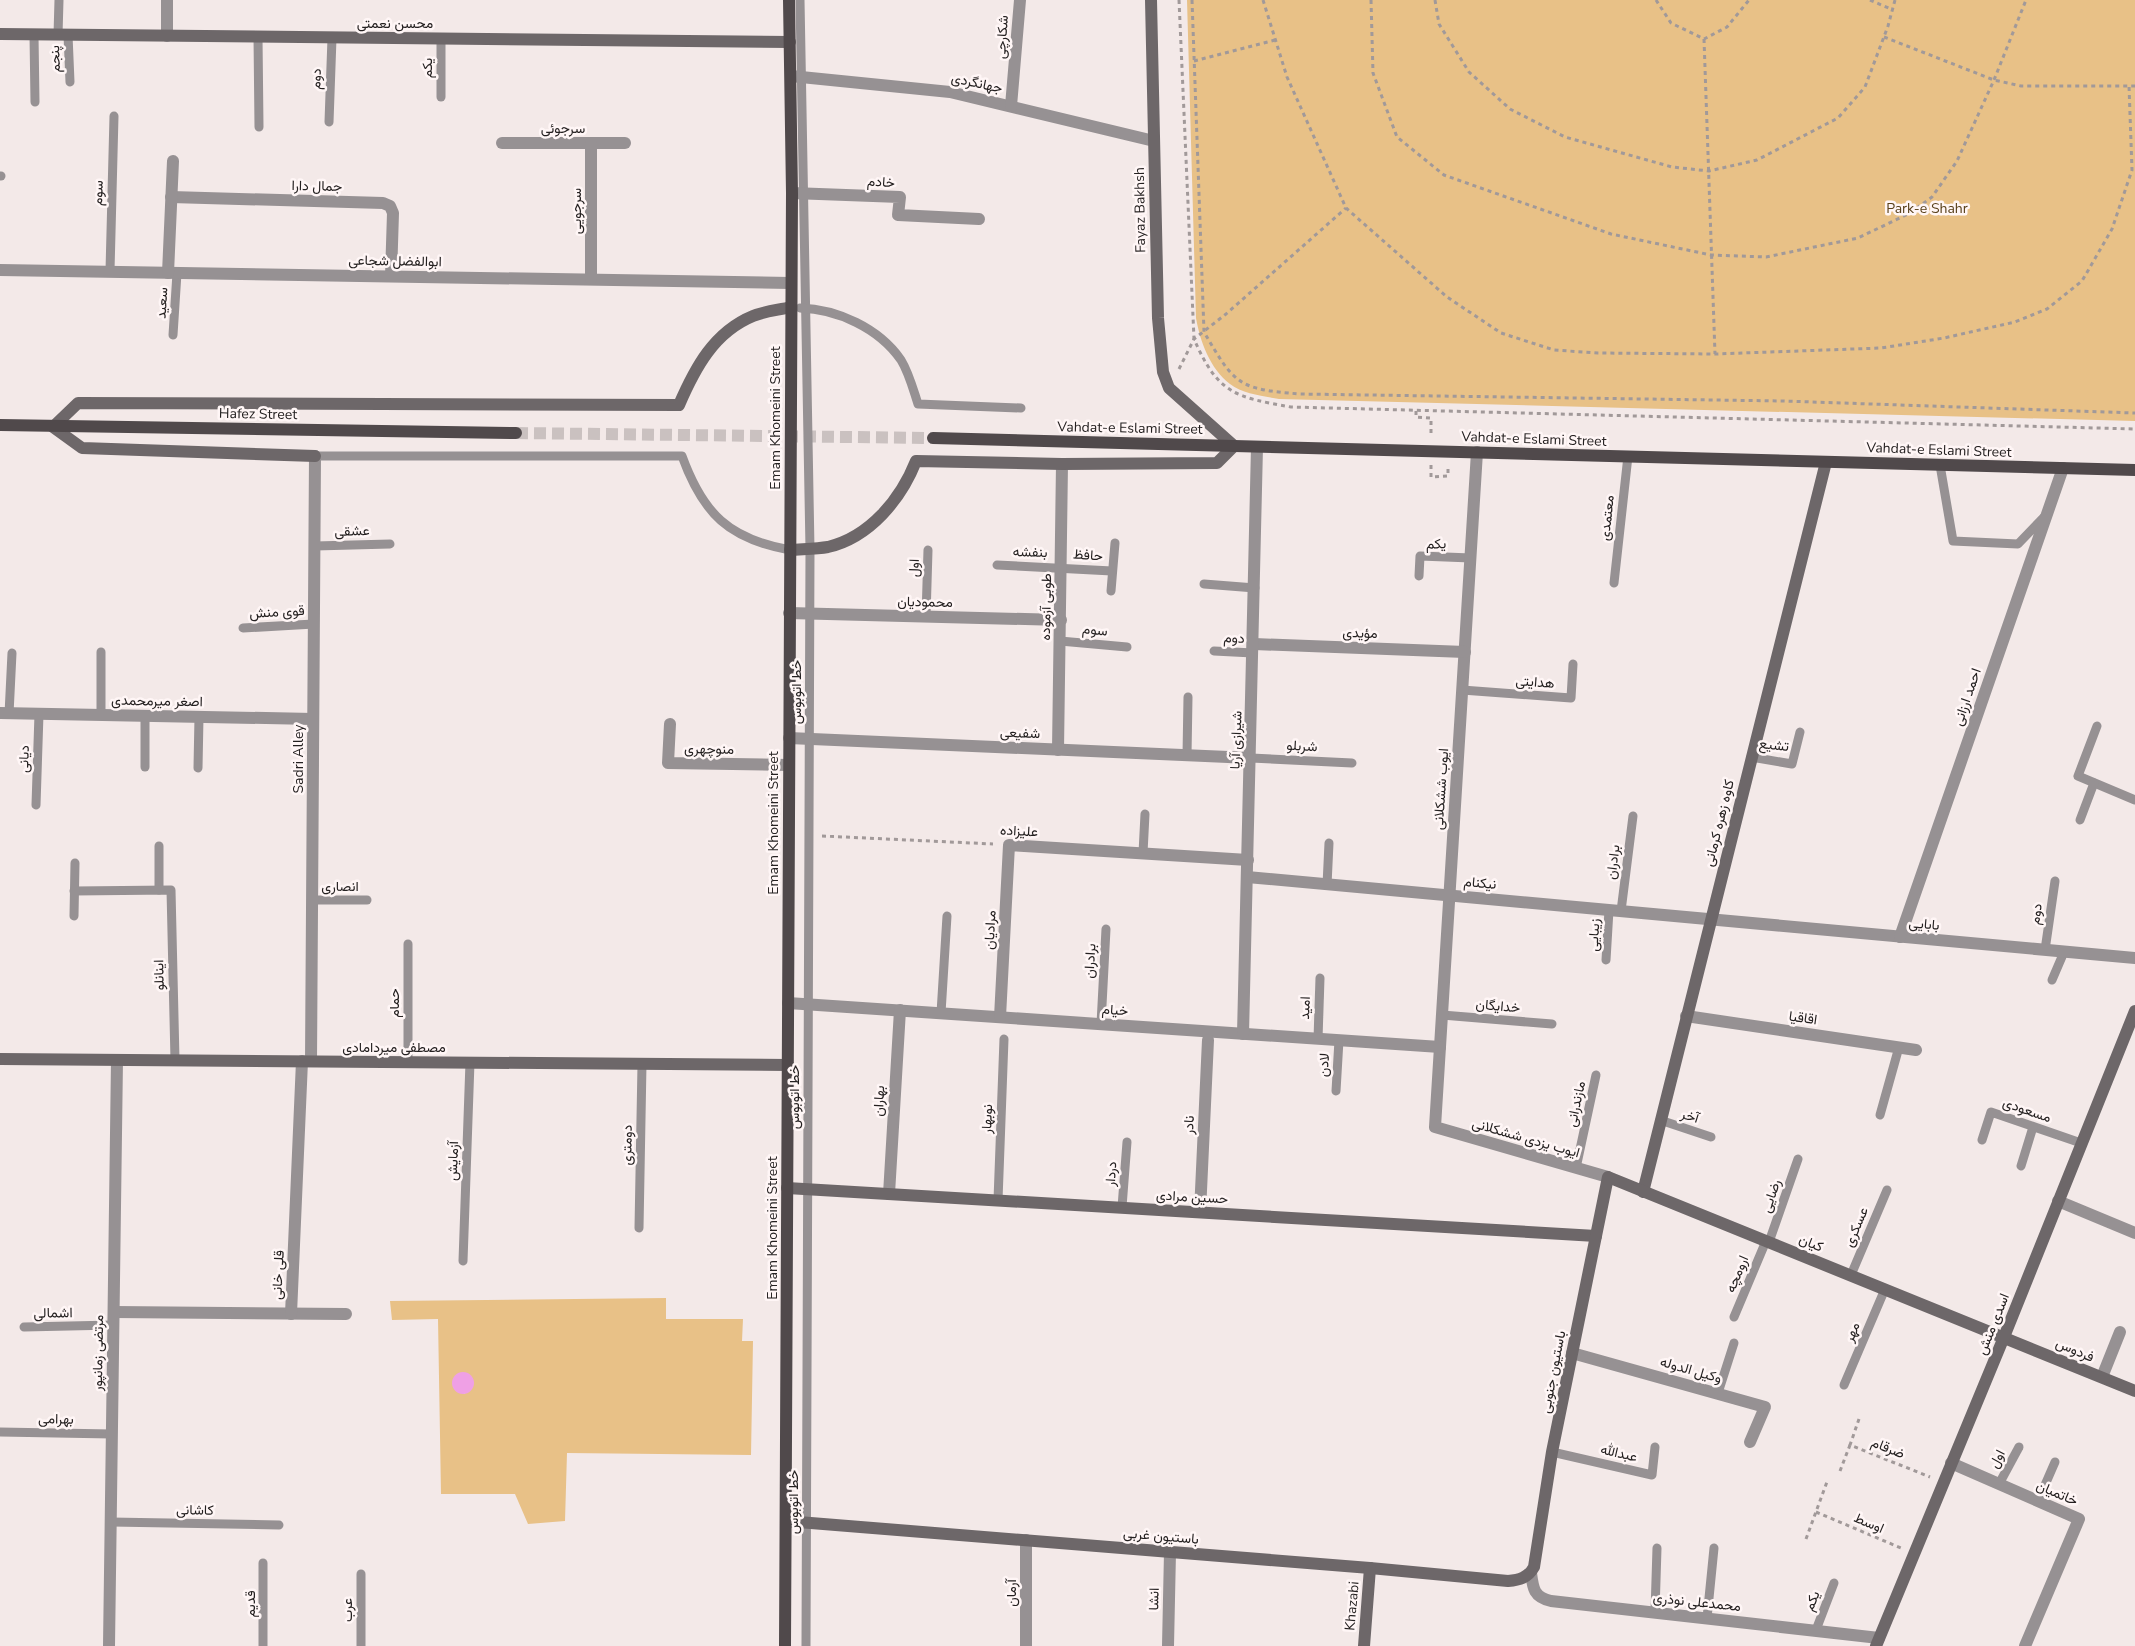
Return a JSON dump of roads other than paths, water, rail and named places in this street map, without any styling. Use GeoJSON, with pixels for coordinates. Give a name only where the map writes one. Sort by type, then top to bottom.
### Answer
{"type":"FeatureCollection","features":[{"type":"Feature","properties":{"kind":"main road","name":"Emam Khomeini Street"},"geometry":{"type":"LineString","coordinates":[[785,1646],[790,283],[792,193],[789,0]]}},
{"type":"Feature","properties":{"kind":"main road","name":"Hafez Street"},"geometry":{"type":"LineString","coordinates":[[0,425],[516,434]]}},
{"type":"Feature","properties":{"kind":"main road","name":"Vahdat-e Eslami Street"},"geometry":{"type":"LineString","coordinates":[[933,438],[2135,470]]}},
{"type":"Feature","properties":{"kind":"street"},"geometry":{"type":"LineString","coordinates":[[167,0],[167,36]]}},
{"type":"Feature","properties":{"kind":"street","name":"شکارچی"},"geometry":{"type":"LineString","coordinates":[[1012,106],[1020,0]]}},
{"type":"Feature","properties":{"kind":"street","name":"Fayaz Bakhsh"},"geometry":{"type":"LineString","coordinates":[[1151,0],[1158,318],[1163,372],[1169,388],[1234,446]]}},
{"type":"Feature","properties":{"kind":"street","name":"محسن نعمتی"},"geometry":{"type":"LineString","coordinates":[[0,34],[790,42]]}},
{"type":"Feature","properties":{"kind":"street","name":"جهانگردی"},"geometry":{"type":"LineString","coordinates":[[791,76],[950,92],[1154,140]]}},
{"type":"Feature","properties":{"kind":"street","name":"سرجوئی"},"geometry":{"type":"LineString","coordinates":[[502,143],[625,143]]}},
{"type":"Feature","properties":{"kind":"street","name":"سرجویی"},"geometry":{"type":"LineString","coordinates":[[591,279],[592,143]]}},
{"type":"Feature","properties":{"kind":"street"},"geometry":{"type":"LineString","coordinates":[[173,161],[171,197],[173,272]]}},
{"type":"Feature","properties":{"kind":"street","name":"خادم"},"geometry":{"type":"LineString","coordinates":[[792,193],[900,197],[898,216],[979,219]]}},
{"type":"Feature","properties":{"kind":"street","name":"جمال دارا"},"geometry":{"type":"LineString","coordinates":[[171,197],[383,203],[390,206],[394,213],[391,276]]}},
{"type":"Feature","properties":{"kind":"street","name":"ابوالفضل شجاعی"},"geometry":{"type":"LineString","coordinates":[[0,270],[790,283]]}},
{"type":"Feature","properties":{"kind":"street"},"geometry":{"type":"LineString","coordinates":[[315,456],[82,448],[52,427],[78,403],[680,405],[694,372],[719,338],[733,327],[754,316],[791,307]]}},
{"type":"Feature","properties":{"kind":"street"},"geometry":{"type":"LineString","coordinates":[[790,550],[829,546],[862,532],[890,507],[908,479],[916,461],[1062,464],[1217,463],[1234,446]]}},
{"type":"Feature","properties":{"kind":"street","name":"شیرازی آریا"},"geometry":{"type":"LineString","coordinates":[[1243,1034],[1254,648],[1257,446]]}},
{"type":"Feature","properties":{"kind":"street","name":"ایوب ششکلانی"},"geometry":{"type":"LineString","coordinates":[[1436,1128],[1464,652],[1478,452]]}},
{"type":"Feature","properties":{"kind":"street","name":"Sadri Alley"},"geometry":{"type":"LineString","coordinates":[[307,1061],[312,900],[315,456]]}},
{"type":"Feature","properties":{"kind":"street","name":"کاوه زهره کرمانی"},"geometry":{"type":"LineString","coordinates":[[1643,1192],[1826,462]]}},
{"type":"Feature","properties":{"kind":"street","name":"طوبی آزموده"},"geometry":{"type":"LineString","coordinates":[[1058,750],[1062,464]]}},
{"type":"Feature","properties":{"kind":"street","name":"احمد ارزانی"},"geometry":{"type":"LineString","coordinates":[[1900,936],[2063,468]]}},
{"type":"Feature","properties":{"kind":"street","name":"محمودیان"},"geometry":{"type":"LineString","coordinates":[[789,613],[1061,620]]}},
{"type":"Feature","properties":{"kind":"street","name":"مؤیدی"},"geometry":{"type":"LineString","coordinates":[[1254,648],[1464,652]]}},
{"type":"Feature","properties":{"kind":"street","name":"اصغر میرمحمدی"},"geometry":{"type":"LineString","coordinates":[[5,713],[313,719]]}},
{"type":"Feature","properties":{"kind":"street","name":"منوچهری"},"geometry":{"type":"LineString","coordinates":[[670,724],[668,763],[788,765]]}},
{"type":"Feature","properties":{"kind":"street","name":"شفیعی"},"geometry":{"type":"LineString","coordinates":[[789,738],[1251,758]]}},
{"type":"Feature","properties":{"kind":"street","name":"علیزاده"},"geometry":{"type":"LineString","coordinates":[[1009,845],[1248,860]]}},
{"type":"Feature","properties":{"kind":"street","name":"مرادیان"},"geometry":{"type":"LineString","coordinates":[[1000,1017],[1009,845]]}},
{"type":"Feature","properties":{"kind":"street","name":"نیکنام"},"geometry":{"type":"LineString","coordinates":[[1247,877],[1710,919]]}},
{"type":"Feature","properties":{"kind":"street","name":"بابایی"},"geometry":{"type":"LineString","coordinates":[[1710,919],[2135,958]]}},
{"type":"Feature","properties":{"kind":"street","name":"خیام"},"geometry":{"type":"LineString","coordinates":[[788,1003],[1440,1047]]}},
{"type":"Feature","properties":{"kind":"street","name":"بهاران"},"geometry":{"type":"LineString","coordinates":[[889,1194],[900,1010]]}},
{"type":"Feature","properties":{"kind":"street","name":"اسدی منش"},"geometry":{"type":"LineString","coordinates":[[1878,1642],[2004,1337],[2135,1011]]}},
{"type":"Feature","properties":{"kind":"street","name":"اقاقیا"},"geometry":{"type":"LineString","coordinates":[[1686,1016],[1916,1050]]}},
{"type":"Feature","properties":{"kind":"street","name":"نادر"},"geometry":{"type":"LineString","coordinates":[[1200,1212],[1208,1040]]}},
{"type":"Feature","properties":{"kind":"street","name":"مصطفی میردامادی"},"geometry":{"type":"LineString","coordinates":[[0,1059],[788,1065]]}},
{"type":"Feature","properties":{"kind":"street","name":"مرتضی زمانپور"},"geometry":{"type":"LineString","coordinates":[[109,1646],[117,1060]]}},
{"type":"Feature","properties":{"kind":"street","name":"قلی خانی"},"geometry":{"type":"LineString","coordinates":[[114,1312],[291,1314],[307,1061]]}},
{"type":"Feature","properties":{"kind":"street","name":"ایوب یزدی ششکلانی"},"geometry":{"type":"LineString","coordinates":[[1436,1128],[1608,1177]]}},
{"type":"Feature","properties":{"kind":"street","name":"کیان"},"geometry":{"type":"LineString","coordinates":[[1608,1177],[2004,1337]]}},
{"type":"Feature","properties":{"kind":"street","name":"باستیون جنوبی"},"geometry":{"type":"LineString","coordinates":[[1531,1573],[1534,1567],[1552,1452],[1608,1177]]}},
{"type":"Feature","properties":{"kind":"street","name":"حسین مرادی"},"geometry":{"type":"LineString","coordinates":[[787,1188],[1596,1236]]}},
{"type":"Feature","properties":{"kind":"street"},"geometry":{"type":"LineString","coordinates":[[2058,1201],[2135,1233]]}},
{"type":"Feature","properties":{"kind":"street"},"geometry":{"type":"LineString","coordinates":[[291,1314],[346,1314]]}},
{"type":"Feature","properties":{"kind":"street"},"geometry":{"type":"LineString","coordinates":[[2102,1377],[2120,1332]]}},
{"type":"Feature","properties":{"kind":"street","name":"فردوس"},"geometry":{"type":"LineString","coordinates":[[2004,1337],[2135,1391]]}},
{"type":"Feature","properties":{"kind":"street","name":"وکیل الدوله"},"geometry":{"type":"LineString","coordinates":[[1572,1353],[1765,1407],[1750,1442]]}},
{"type":"Feature","properties":{"kind":"street","name":"خاتمیان"},"geometry":{"type":"LineString","coordinates":[[1951,1463],[2079,1519],[2025,1646]]}},
{"type":"Feature","properties":{"kind":"street","name":"باستیون غربی"},"geometry":{"type":"LineString","coordinates":[[786,1522],[1370,1568],[1508,1581],[1521,1579],[1531,1573]]}},
{"type":"Feature","properties":{"kind":"street","name":"آرمان"},"geometry":{"type":"LineString","coordinates":[[1026,1540],[1026,1646]]}},
{"type":"Feature","properties":{"kind":"street","name":"انشا"},"geometry":{"type":"LineString","coordinates":[[1168,1646],[1170,1552]]}},
{"type":"Feature","properties":{"kind":"street","name":"Khazabi"},"geometry":{"type":"LineString","coordinates":[[1364,1646],[1370,1568]]}},
{"type":"Feature","properties":{"kind":"street","name":"محمدعلی نوذری"},"geometry":{"type":"LineString","coordinates":[[1531,1573],[1534,1591],[1543,1599],[1816,1630],[1878,1642]]}},
{"type":"Feature","properties":{"kind":"lane","name":"پنجم"},"geometry":{"type":"LineString","coordinates":[[58,0],[70,82]]}},
{"type":"Feature","properties":{"kind":"lane","name":"خط اتوبوس"},"geometry":{"type":"LineString","coordinates":[[800,0],[810,549],[806,1646]]}},
{"type":"Feature","properties":{"kind":"lane"},"geometry":{"type":"LineString","coordinates":[[34,35],[36,102]]}},
{"type":"Feature","properties":{"kind":"lane"},"geometry":{"type":"LineString","coordinates":[[258,37],[259,127]]}},
{"type":"Feature","properties":{"kind":"lane","name":"دوم"},"geometry":{"type":"LineString","coordinates":[[328,122],[332,38]]}},
{"type":"Feature","properties":{"kind":"lane","name":"یکم"},"geometry":{"type":"LineString","coordinates":[[441,38],[441,97]]}},
{"type":"Feature","properties":{"kind":"lane","name":"سوم"},"geometry":{"type":"LineString","coordinates":[[110,271],[114,116]]}},
{"type":"Feature","properties":{"kind":"lane","name":"سعید"},"geometry":{"type":"LineString","coordinates":[[173,272],[173,335]]}},
{"type":"Feature","properties":{"kind":"lane"},"geometry":{"type":"LineString","coordinates":[[791,307],[816,308],[836,314],[874,334],[900,360],[910,378],[918,404],[1020,408]]}},
{"type":"Feature","properties":{"kind":"lane"},"geometry":{"type":"LineString","coordinates":[[315,456],[682,456],[693,486],[717,517],[749,539],[790,550]]}},
{"type":"Feature","properties":{"kind":"lane","name":"معتمدی"},"geometry":{"type":"LineString","coordinates":[[1614,583],[1628,456]]}},
{"type":"Feature","properties":{"kind":"lane"},"geometry":{"type":"LineString","coordinates":[[1940,465],[1953,541],[2018,544],[2046,514]]}},
{"type":"Feature","properties":{"kind":"lane"},"geometry":{"type":"LineString","coordinates":[[1110,591],[1114,543]]}},
{"type":"Feature","properties":{"kind":"lane","name":"عشقی"},"geometry":{"type":"LineString","coordinates":[[314,546],[390,544]]}},
{"type":"Feature","properties":{"kind":"lane","name":"اول"},"geometry":{"type":"LineString","coordinates":[[926,617],[928,550]]}},
{"type":"Feature","properties":{"kind":"lane","name":"یکم"},"geometry":{"type":"LineString","coordinates":[[1419,576],[1420,556],[1470,558]]}},
{"type":"Feature","properties":{"kind":"lane","name":"بنفشه"},"geometry":{"type":"LineString","coordinates":[[996,565],[1062,567]]}},
{"type":"Feature","properties":{"kind":"lane","name":"حافظ"},"geometry":{"type":"LineString","coordinates":[[1062,567],[1112,571]]}},
{"type":"Feature","properties":{"kind":"lane"},"geometry":{"type":"LineString","coordinates":[[1204,584],[1255,588]]}},
{"type":"Feature","properties":{"kind":"lane","name":"قوی منش"},"geometry":{"type":"LineString","coordinates":[[242,628],[314,624]]}},
{"type":"Feature","properties":{"kind":"lane","name":"سوم"},"geometry":{"type":"LineString","coordinates":[[1060,641],[1127,647]]}},
{"type":"Feature","properties":{"kind":"lane","name":"دوم"},"geometry":{"type":"LineString","coordinates":[[1214,651],[1254,648]]}},
{"type":"Feature","properties":{"kind":"lane"},"geometry":{"type":"LineString","coordinates":[[101,652],[101,715]]}},
{"type":"Feature","properties":{"kind":"lane"},"geometry":{"type":"LineString","coordinates":[[5,713],[12,653]]}},
{"type":"Feature","properties":{"kind":"lane","name":"هدایتی"},"geometry":{"type":"LineString","coordinates":[[1462,690],[1571,698],[1573,664]]}},
{"type":"Feature","properties":{"kind":"lane"},"geometry":{"type":"LineString","coordinates":[[1187,755],[1188,698]]}},
{"type":"Feature","properties":{"kind":"lane","name":"دیانی"},"geometry":{"type":"LineString","coordinates":[[36,805],[39,714]]}},
{"type":"Feature","properties":{"kind":"lane"},"geometry":{"type":"LineString","coordinates":[[145,716],[145,767]]}},
{"type":"Feature","properties":{"kind":"lane"},"geometry":{"type":"LineString","coordinates":[[198,768],[199,717]]}},
{"type":"Feature","properties":{"kind":"lane"},"geometry":{"type":"LineString","coordinates":[[2098,726],[2078,776],[2135,800]]}},
{"type":"Feature","properties":{"kind":"lane","name":"تشیع"},"geometry":{"type":"LineString","coordinates":[[1751,757],[1792,764],[1800,732]]}},
{"type":"Feature","properties":{"kind":"lane","name":"شربلو"},"geometry":{"type":"LineString","coordinates":[[1251,758],[1352,762]]}},
{"type":"Feature","properties":{"kind":"lane"},"geometry":{"type":"LineString","coordinates":[[2080,820],[2094,783]]}},
{"type":"Feature","properties":{"kind":"lane"},"geometry":{"type":"LineString","coordinates":[[1143,853],[1145,814]]}},
{"type":"Feature","properties":{"kind":"lane","name":"برادران"},"geometry":{"type":"LineString","coordinates":[[1615,911],[1632,816]]}},
{"type":"Feature","properties":{"kind":"lane"},"geometry":{"type":"LineString","coordinates":[[1327,885],[1329,843]]}},
{"type":"Feature","properties":{"kind":"lane"},"geometry":{"type":"LineString","coordinates":[[74,891],[159,890],[159,846]]}},
{"type":"Feature","properties":{"kind":"lane"},"geometry":{"type":"LineString","coordinates":[[74,916],[75,863]]}},
{"type":"Feature","properties":{"kind":"lane","name":"دوم"},"geometry":{"type":"LineString","coordinates":[[2045,950],[2055,881]]}},
{"type":"Feature","properties":{"kind":"lane","name":"اینانلو"},"geometry":{"type":"LineString","coordinates":[[159,890],[171,890],[175,1060]]}},
{"type":"Feature","properties":{"kind":"lane","name":"انصاری"},"geometry":{"type":"LineString","coordinates":[[312,900],[367,900]]}},
{"type":"Feature","properties":{"kind":"lane","name":"زیبایی"},"geometry":{"type":"LineString","coordinates":[[1606,960],[1615,911]]}},
{"type":"Feature","properties":{"kind":"lane"},"geometry":{"type":"LineString","coordinates":[[941,1013],[947,916]]}},
{"type":"Feature","properties":{"kind":"lane","name":"برادران"},"geometry":{"type":"LineString","coordinates":[[1101,1024],[1106,929]]}},
{"type":"Feature","properties":{"kind":"lane","name":"حمام"},"geometry":{"type":"LineString","coordinates":[[408,944],[408,1062]]}},
{"type":"Feature","properties":{"kind":"lane"},"geometry":{"type":"LineString","coordinates":[[2052,980],[2064,952]]}},
{"type":"Feature","properties":{"kind":"lane","name":"امید"},"geometry":{"type":"LineString","coordinates":[[1318,1039],[1320,978]]}},
{"type":"Feature","properties":{"kind":"lane","name":"خدایگان"},"geometry":{"type":"LineString","coordinates":[[1442,1015],[1552,1024]]}},
{"type":"Feature","properties":{"kind":"lane","name":"نوبهار"},"geometry":{"type":"LineString","coordinates":[[998,1200],[1004,1039]]}},
{"type":"Feature","properties":{"kind":"lane","name":"لادن"},"geometry":{"type":"LineString","coordinates":[[1336,1091],[1339,1040]]}},
{"type":"Feature","properties":{"kind":"lane"},"geometry":{"type":"LineString","coordinates":[[1880,1115],[1899,1048]]}},
{"type":"Feature","properties":{"kind":"lane","name":"آزمایش"},"geometry":{"type":"LineString","coordinates":[[463,1261],[470,1062]]}},
{"type":"Feature","properties":{"kind":"lane","name":"دومتری"},"geometry":{"type":"LineString","coordinates":[[639,1228],[642,1064]]}},
{"type":"Feature","properties":{"kind":"lane","name":"مازندرانی"},"geometry":{"type":"LineString","coordinates":[[1576,1168],[1596,1075]]}},
{"type":"Feature","properties":{"kind":"lane","name":"مسعودی"},"geometry":{"type":"LineString","coordinates":[[1982,1140],[1991,1112],[2082,1143]]}},
{"type":"Feature","properties":{"kind":"lane","name":"آخر"},"geometry":{"type":"LineString","coordinates":[[1660,1120],[1711,1137]]}},
{"type":"Feature","properties":{"kind":"lane"},"geometry":{"type":"LineString","coordinates":[[2021,1166],[2033,1127]]}},
{"type":"Feature","properties":{"kind":"lane","name":"دردار"},"geometry":{"type":"LineString","coordinates":[[1122,1208],[1127,1142]]}},
{"type":"Feature","properties":{"kind":"lane","name":"رضایی"},"geometry":{"type":"LineString","coordinates":[[1768,1242],[1798,1159]]}},
{"type":"Feature","properties":{"kind":"lane","name":"عسکری"},"geometry":{"type":"LineString","coordinates":[[1851,1275],[1886,1190]]}},
{"type":"Feature","properties":{"kind":"lane","name":"ارومچه"},"geometry":{"type":"LineString","coordinates":[[1734,1317],[1768,1242]]}},
{"type":"Feature","properties":{"kind":"lane","name":"مهر"},"geometry":{"type":"LineString","coordinates":[[1844,1385],[1885,1289]]}},
{"type":"Feature","properties":{"kind":"lane","name":"اشمالی"},"geometry":{"type":"LineString","coordinates":[[24,1327],[114,1325]]}},
{"type":"Feature","properties":{"kind":"lane"},"geometry":{"type":"LineString","coordinates":[[1718,1394],[1734,1344]]}},
{"type":"Feature","properties":{"kind":"lane","name":"بهرامی"},"geometry":{"type":"LineString","coordinates":[[0,1432],[112,1434]]}},
{"type":"Feature","properties":{"kind":"lane","name":"عبدالله"},"geometry":{"type":"LineString","coordinates":[[1552,1452],[1652,1475],[1655,1447]]}},
{"type":"Feature","properties":{"kind":"lane","name":"اول"},"geometry":{"type":"LineString","coordinates":[[1999,1484],[2019,1447]]}},
{"type":"Feature","properties":{"kind":"lane"},"geometry":{"type":"LineString","coordinates":[[2038,1500],[2055,1462]]}},
{"type":"Feature","properties":{"kind":"lane","name":"کاشانی"},"geometry":{"type":"LineString","coordinates":[[110,1522],[278,1525]]}},
{"type":"Feature","properties":{"kind":"lane"},"geometry":{"type":"LineString","coordinates":[[1655,1612],[1657,1548]]}},
{"type":"Feature","properties":{"kind":"lane"},"geometry":{"type":"LineString","coordinates":[[1707,1618],[1714,1548]]}},
{"type":"Feature","properties":{"kind":"lane","name":"قدیم"},"geometry":{"type":"LineString","coordinates":[[263,1563],[263,1646]]}},
{"type":"Feature","properties":{"kind":"lane","name":"عرب"},"geometry":{"type":"LineString","coordinates":[[361,1574],[361,1646]]}},
{"type":"Feature","properties":{"kind":"lane","name":"یکم"},"geometry":{"type":"LineString","coordinates":[[1816,1630],[1834,1583]]}},
{"type":"Feature","properties":{"kind":"tunnel"},"geometry":{"type":"LineString","coordinates":[[516,433],[933,438]]}},
{"type":"Feature","properties":{"kind":"park label","name":"Park-e Shahr"},"geometry":{"type":"Point","coordinates":[1927,208]}}]}
